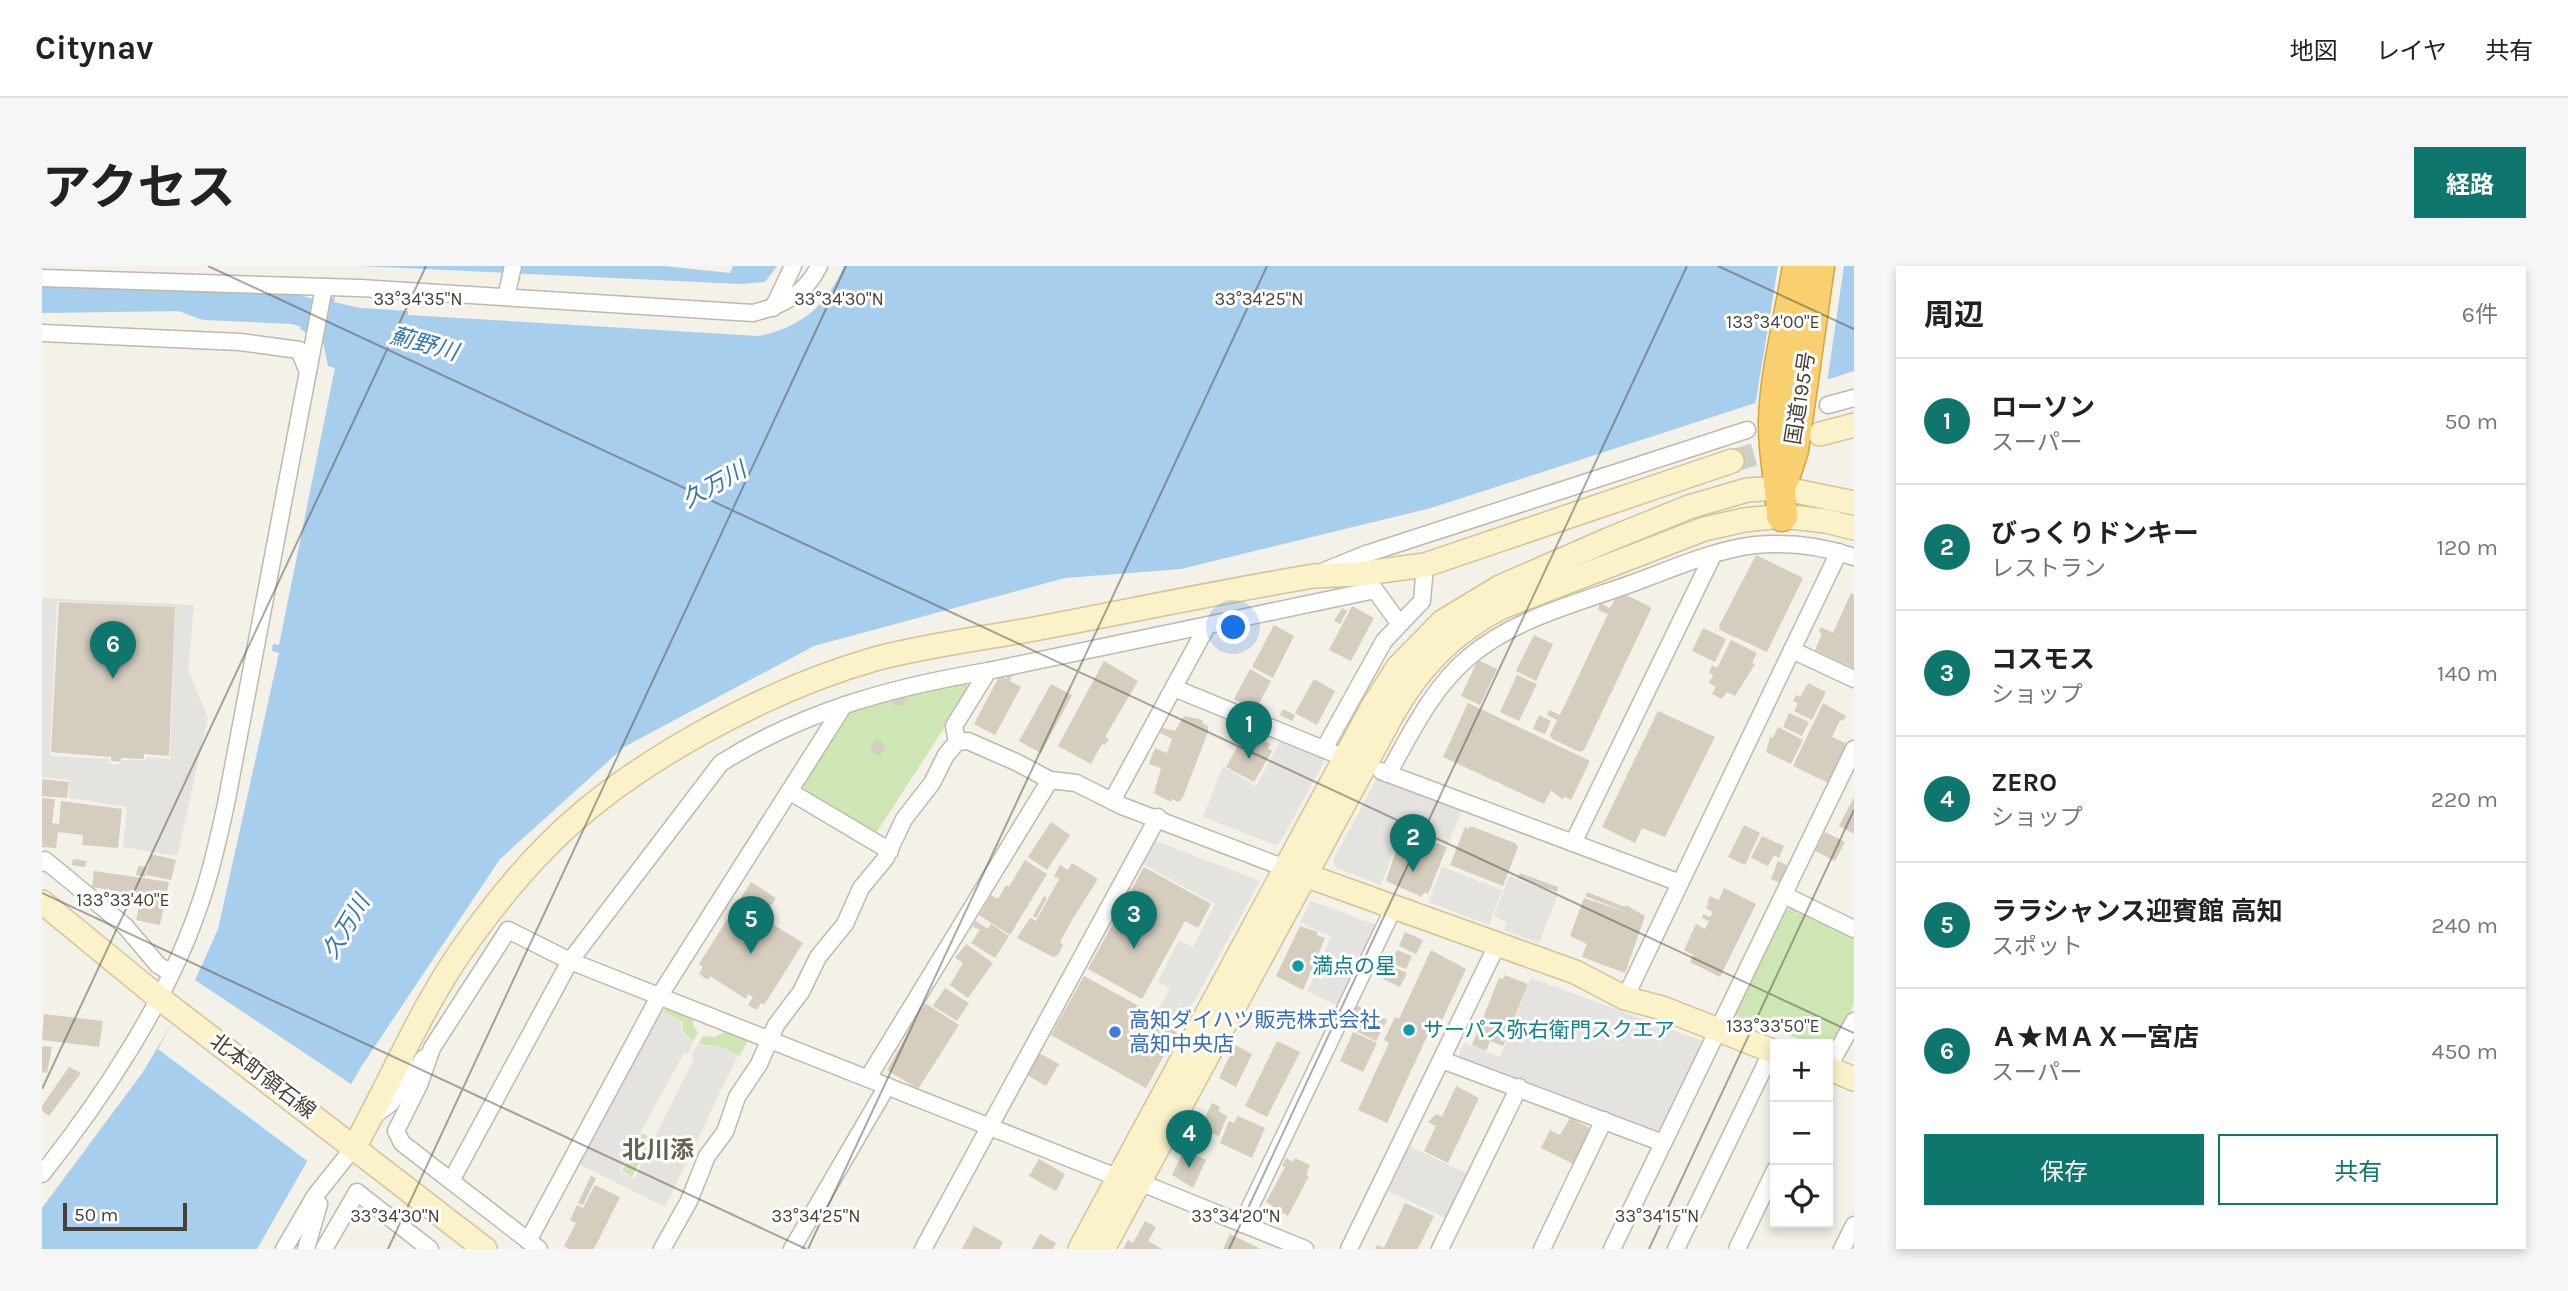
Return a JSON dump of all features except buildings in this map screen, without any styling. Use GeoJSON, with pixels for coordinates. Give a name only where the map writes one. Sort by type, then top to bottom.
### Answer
{"type":"FeatureCollection","features":[{"type":"Feature","properties":{"kind":"highway","name":"国道195号"},"geometry":{"type":"LineString","coordinates":[[1782,502],[1793,450],[1786,412],[1798,266]]}},
{"type":"Feature","properties":{"kind":"highway","name":"国道195号"},"geometry":{"type":"LineString","coordinates":[[1786,412],[1819,266]]}},
{"type":"Feature","properties":{"kind":"street"},"geometry":{"type":"LineString","coordinates":[[181,284],[185,266]]}},
{"type":"Feature","properties":{"kind":"street"},"geometry":{"type":"LineString","coordinates":[[506,297],[513,266]]}},
{"type":"Feature","properties":{"kind":"street"},"geometry":{"type":"LineString","coordinates":[[773,308],[793,266]]}},
{"type":"Feature","properties":{"kind":"street"},"geometry":{"type":"LineString","coordinates":[[42,278],[324,288],[753,313],[773,308],[801,291],[819,266]]}},
{"type":"Feature","properties":{"kind":"street"},"geometry":{"type":"LineString","coordinates":[[42,1174],[163,1000],[171,973],[197,915],[223,816],[303,409],[324,288]]}},
{"type":"Feature","properties":{"kind":"street"},"geometry":{"type":"LineString","coordinates":[[42,333],[240,342],[299,350],[308,372]]}},
{"type":"Feature","properties":{"kind":"street"},"geometry":{"type":"LineString","coordinates":[[1828,405],[1854,398]]}},
{"type":"Feature","properties":{"kind":"street"},"geometry":{"type":"LineString","coordinates":[[1820,434],[1854,425]]}},
{"type":"Feature","properties":{"kind":"street"},"geometry":{"type":"LineString","coordinates":[[1314,576],[1366,554],[1747,430]]}},
{"type":"Feature","properties":{"kind":"street"},"geometry":{"type":"LineString","coordinates":[[369,1120],[443,980],[501,899],[548,845],[593,804],[668,754],[742,712],[817,678],[875,660],[1314,576],[1359,574],[1424,565],[1732,461]]}},
{"type":"Feature","properties":{"kind":"street"},"geometry":{"type":"LineString","coordinates":[[1782,502],[1826,521],[1854,528]]}},
{"type":"Feature","properties":{"kind":"street"},"geometry":{"type":"LineString","coordinates":[[1080,1249],[1129,1180],[1356,761],[1425,664],[1482,617],[1704,529],[1744,520],[1782,502],[1854,503]]}},
{"type":"Feature","properties":{"kind":"street"},"geometry":{"type":"LineString","coordinates":[[1388,774],[1438,688],[1457,667],[1485,645],[1527,622],[1713,555],[1751,546],[1780,544],[1846,555],[1792,650],[1625,998]]}},
{"type":"Feature","properties":{"kind":"street"},"geometry":{"type":"LineString","coordinates":[[1573,843],[1713,555]]}},
{"type":"Feature","properties":{"kind":"street"},"geometry":{"type":"LineString","coordinates":[[1324,749],[1384,641],[1422,601],[1424,565]]}},
{"type":"Feature","properties":{"kind":"street"},"geometry":{"type":"LineString","coordinates":[[451,1181],[570,961],[721,763],[750,745],[844,705],[910,684],[1206,628],[1375,590],[1399,623]]}},
{"type":"Feature","properties":{"kind":"street"},"geometry":{"type":"LineString","coordinates":[[1112,801],[1206,628]]}},
{"type":"Feature","properties":{"kind":"street"},"geometry":{"type":"LineString","coordinates":[[1792,650],[1854,679]]}},
{"type":"Feature","properties":{"kind":"street"},"geometry":{"type":"LineString","coordinates":[[957,742],[954,726],[988,671]]}},
{"type":"Feature","properties":{"kind":"street"},"geometry":{"type":"LineString","coordinates":[[1174,688],[1388,774],[1680,883]]}},
{"type":"Feature","properties":{"kind":"street"},"geometry":{"type":"LineString","coordinates":[[432,1048],[419,1086],[396,1130],[402,1143],[534,1245],[660,995],[844,705]]}},
{"type":"Feature","properties":{"kind":"street"},"geometry":{"type":"LineString","coordinates":[[662,1249],[689,1201],[708,1156],[725,1132],[737,1097],[759,1064],[769,1038],[801,992],[818,957],[845,924],[861,888],[890,852],[904,819],[932,783],[946,755],[957,742],[968,741],[1050,780],[1076,783],[1112,801],[1295,871],[1575,972],[1625,998],[1662,1008],[1770,1049]]}},
{"type":"Feature","properties":{"kind":"street"},"geometry":{"type":"LineString","coordinates":[[1612,1249],[1854,748]]}},
{"type":"Feature","properties":{"kind":"street"},"geometry":{"type":"LineString","coordinates":[[868,1078],[1050,780]]}},
{"type":"Feature","properties":{"kind":"street"},"geometry":{"type":"LineString","coordinates":[[789,791],[890,852]]}},
{"type":"Feature","properties":{"kind":"street"},"geometry":{"type":"LineString","coordinates":[[923,1249],[1158,817]]}},
{"type":"Feature","properties":{"kind":"street"},"geometry":{"type":"LineString","coordinates":[[42,863],[45,860],[125,926],[158,965],[171,973]]}},
{"type":"Feature","properties":{"kind":"street"},"geometry":{"type":"LineString","coordinates":[[1784,895],[1854,929]]}},
{"type":"Feature","properties":{"kind":"street","name":"北本町領石線"},"geometry":{"type":"LineString","coordinates":[[42,902],[163,1000],[485,1249]]}},
{"type":"Feature","properties":{"kind":"street"},"geometry":{"type":"LineString","coordinates":[[1242,1224],[1394,907]]}},
{"type":"Feature","properties":{"kind":"street"},"geometry":{"type":"LineString","coordinates":[[284,1249],[350,1142],[369,1120],[391,1102],[432,1048],[508,930],[570,961],[1305,1249]]}},
{"type":"Feature","properties":{"kind":"street"},"geometry":{"type":"LineString","coordinates":[[1349,1249],[1498,943]]}},
{"type":"Feature","properties":{"kind":"street"},"geometry":{"type":"LineString","coordinates":[[1833,1059],[1854,1021]]}},
{"type":"Feature","properties":{"kind":"street"},"geometry":{"type":"LineString","coordinates":[[1676,1249],[1770,1059]]}},
{"type":"Feature","properties":{"kind":"street"},"geometry":{"type":"LineString","coordinates":[[1442,1060],[1663,1143]]}},
{"type":"Feature","properties":{"kind":"street"},"geometry":{"type":"LineString","coordinates":[[1833,1070],[1854,1079]]}},
{"type":"Feature","properties":{"kind":"street"},"geometry":{"type":"LineString","coordinates":[[792,1249],[887,1086]]}},
{"type":"Feature","properties":{"kind":"street"},"geometry":{"type":"LineString","coordinates":[[1440,1249],[1519,1087]]}},
{"type":"Feature","properties":{"kind":"street"},"geometry":{"type":"LineString","coordinates":[[1542,1249],[1604,1120]]}},
{"type":"Feature","properties":{"kind":"street"},"geometry":{"type":"LineString","coordinates":[[1103,1249],[1129,1180]]}},
{"type":"Feature","properties":{"kind":"street"},"geometry":{"type":"LineString","coordinates":[[1737,1249],[1770,1180]]}},
{"type":"Feature","properties":{"kind":"street"},"geometry":{"type":"LineString","coordinates":[[306,1249],[327,1183]]}},
{"type":"Feature","properties":{"kind":"street"},"geometry":{"type":"LineString","coordinates":[[324,1249],[357,1192],[428,1248]]}},
{"type":"Feature","properties":{"kind":"street"},"geometry":{"type":"LineString","coordinates":[[1842,1249],[1854,1225]]}},
{"type":"Feature","properties":{"kind":"green space"},"geometry":{"type":"Polygon","coordinates":[[[965,682],[969,689],[875,835],[805,790],[803,782],[854,708],[965,682]]]}},
{"type":"Feature","properties":{"kind":"green space"},"geometry":{"type":"Polygon","coordinates":[[[1793,906],[1854,936],[1854,1004],[1833,1046],[1833,1039],[1799,1039],[1735,1016],[1786,910],[1793,906]]]}},
{"type":"Feature","properties":{"kind":"green space"},"geometry":{"type":"Polygon","coordinates":[[[670,1007],[692,1016],[693,1025],[698,1032],[693,1042],[684,1033],[681,1021],[662,1011],[670,1007]]]}},
{"type":"Feature","properties":{"kind":"green space"},"geometry":{"type":"Polygon","coordinates":[[[728,1030],[749,1038],[740,1056],[721,1047],[698,1044],[703,1036],[715,1037],[728,1030]]]}},
{"type":"Feature","properties":{"kind":"green space"},"geometry":{"type":"Polygon","coordinates":[[[642,1133],[652,1138],[632,1177],[622,1171],[642,1133]]]}},
{"type":"Feature","properties":{"kind":"shaded area"},"geometry":{"type":"Polygon","coordinates":[[[42,598],[194,605],[188,670],[208,718],[177,856],[123,847],[127,807],[69,798],[70,780],[42,777],[42,598]],[[57,601],[50,756],[109,759],[110,764],[120,764],[123,760],[146,760],[147,757],[170,759],[175,607],[57,601]]]}},
{"type":"Feature","properties":{"kind":"shaded area"},"geometry":{"type":"Polygon","coordinates":[[[1281,740],[1326,758],[1281,841],[1275,845],[1203,817],[1223,766],[1256,786],[1281,740]]]}},
{"type":"Feature","properties":{"kind":"shaded area"},"geometry":{"type":"Polygon","coordinates":[[[1377,778],[1463,809],[1447,845],[1402,828],[1381,885],[1336,868],[1333,861],[1377,778]]]}},
{"type":"Feature","properties":{"kind":"shaded area"},"geometry":{"type":"Polygon","coordinates":[[[1154,840],[1260,881],[1180,1027],[1156,1013],[1170,988],[1158,982],[1179,940],[1193,947],[1215,904],[1141,863],[1154,840]]]}},
{"type":"Feature","properties":{"kind":"shaded area"},"geometry":{"type":"Polygon","coordinates":[[[1442,867],[1502,890],[1489,925],[1428,902],[1442,867]]]}},
{"type":"Feature","properties":{"kind":"shaded area"},"geometry":{"type":"Polygon","coordinates":[[[1509,876],[1558,894],[1539,943],[1504,930],[1507,922],[1494,916],[1509,876]]]}},
{"type":"Feature","properties":{"kind":"shaded area"},"geometry":{"type":"Polygon","coordinates":[[[1311,901],[1376,925],[1338,1006],[1307,991],[1314,977],[1322,980],[1327,970],[1318,965],[1331,937],[1300,922],[1311,901]]]}},
{"type":"Feature","properties":{"kind":"shaded area"},"geometry":{"type":"Polygon","coordinates":[[[1531,978],[1705,1042],[1664,1128],[1656,1130],[1458,1057],[1464,1043],[1500,1057],[1531,978]]]}},
{"type":"Feature","properties":{"kind":"shaded area"},"geometry":{"type":"Polygon","coordinates":[[[661,1011],[680,1021],[683,1033],[693,1043],[688,1054],[684,1053],[619,1172],[634,1179],[694,1058],[691,1056],[697,1045],[722,1047],[738,1055],[665,1207],[577,1163],[661,1011]]]}},
{"type":"Feature","properties":{"kind":"shaded area"},"geometry":{"type":"Polygon","coordinates":[[[1409,1146],[1468,1174],[1447,1219],[1388,1191],[1409,1146]]]}},
{"type":"Feature","properties":{"kind":"water"},"geometry":{"type":"Polygon","coordinates":[[[360,266],[664,266],[730,273],[733,266],[777,266],[765,282],[741,284],[360,266]]]}},
{"type":"Feature","properties":{"kind":"water","name":"久万川"},"geometry":{"type":"Polygon","coordinates":[[[844,266],[1854,266],[1854,371],[1431,508],[1181,569],[1065,578],[814,646],[624,747],[500,859],[361,1067],[257,1249],[42,1249],[42,1208],[143,1072],[188,996],[218,929],[279,653],[272,651],[273,644],[279,645],[335,368],[328,366],[323,342],[300,329],[306,301],[335,297],[334,302],[360,308],[408,311],[408,315],[759,336],[788,327],[811,312],[830,292],[844,266]]]}},
{"type":"Feature","properties":{"kind":"pier"},"geometry":{"type":"Polygon","coordinates":[[[1778,266],[1844,266],[1827,383],[1755,406],[1778,266]]]}},
{"type":"Feature","properties":{"kind":"pier"},"geometry":{"type":"Polygon","coordinates":[[[195,980],[354,1086],[310,1163],[158,1049],[195,980]]]}},
{"type":"Feature","properties":{"kind":"waterway","name":"薊野川"},"geometry":{"type":"LineString","coordinates":[[42,298],[181,296],[205,305],[293,309],[343,322]]}},
{"type":"Feature","properties":{"kind":"tunnel"},"geometry":{"type":"LineString","coordinates":[[1732,461],[1790,444]]}},
{"type":"Feature","properties":{"kind":"place","name":"Ａ★ＭＡＸ一宮店"},"geometry":{"type":"Point","coordinates":[113,679]}},
{"type":"Feature","properties":{"kind":"place","name":"ローソン"},"geometry":{"type":"Point","coordinates":[1249,759]}},
{"type":"Feature","properties":{"kind":"place","name":"びっくりドンキー"},"geometry":{"type":"Point","coordinates":[1413,872]}},
{"type":"Feature","properties":{"kind":"place","name":"コスモス"},"geometry":{"type":"Point","coordinates":[1134,949]}},
{"type":"Feature","properties":{"kind":"place","name":"ララシャンス迎賓館 高知"},"geometry":{"type":"Point","coordinates":[751,954]}},
{"type":"Feature","properties":{"kind":"place","name":"満点の星"},"geometry":{"type":"Point","coordinates":[1298,966]}},
{"type":"Feature","properties":{"kind":"place","name":"サーパス弥右衛門スクエア"},"geometry":{"type":"Point","coordinates":[1409,1030]}},
{"type":"Feature","properties":{"kind":"place","name":"高知ダイハツ販売株式会社 高知中央店"},"geometry":{"type":"Point","coordinates":[1115,1032]}},
{"type":"Feature","properties":{"kind":"place","name":"ZERO"},"geometry":{"type":"Point","coordinates":[1189,1168]}},
{"type":"Feature","properties":{"kind":"district","name":"北川添"},"geometry":{"type":"Point","coordinates":[658,1150]}}]}
